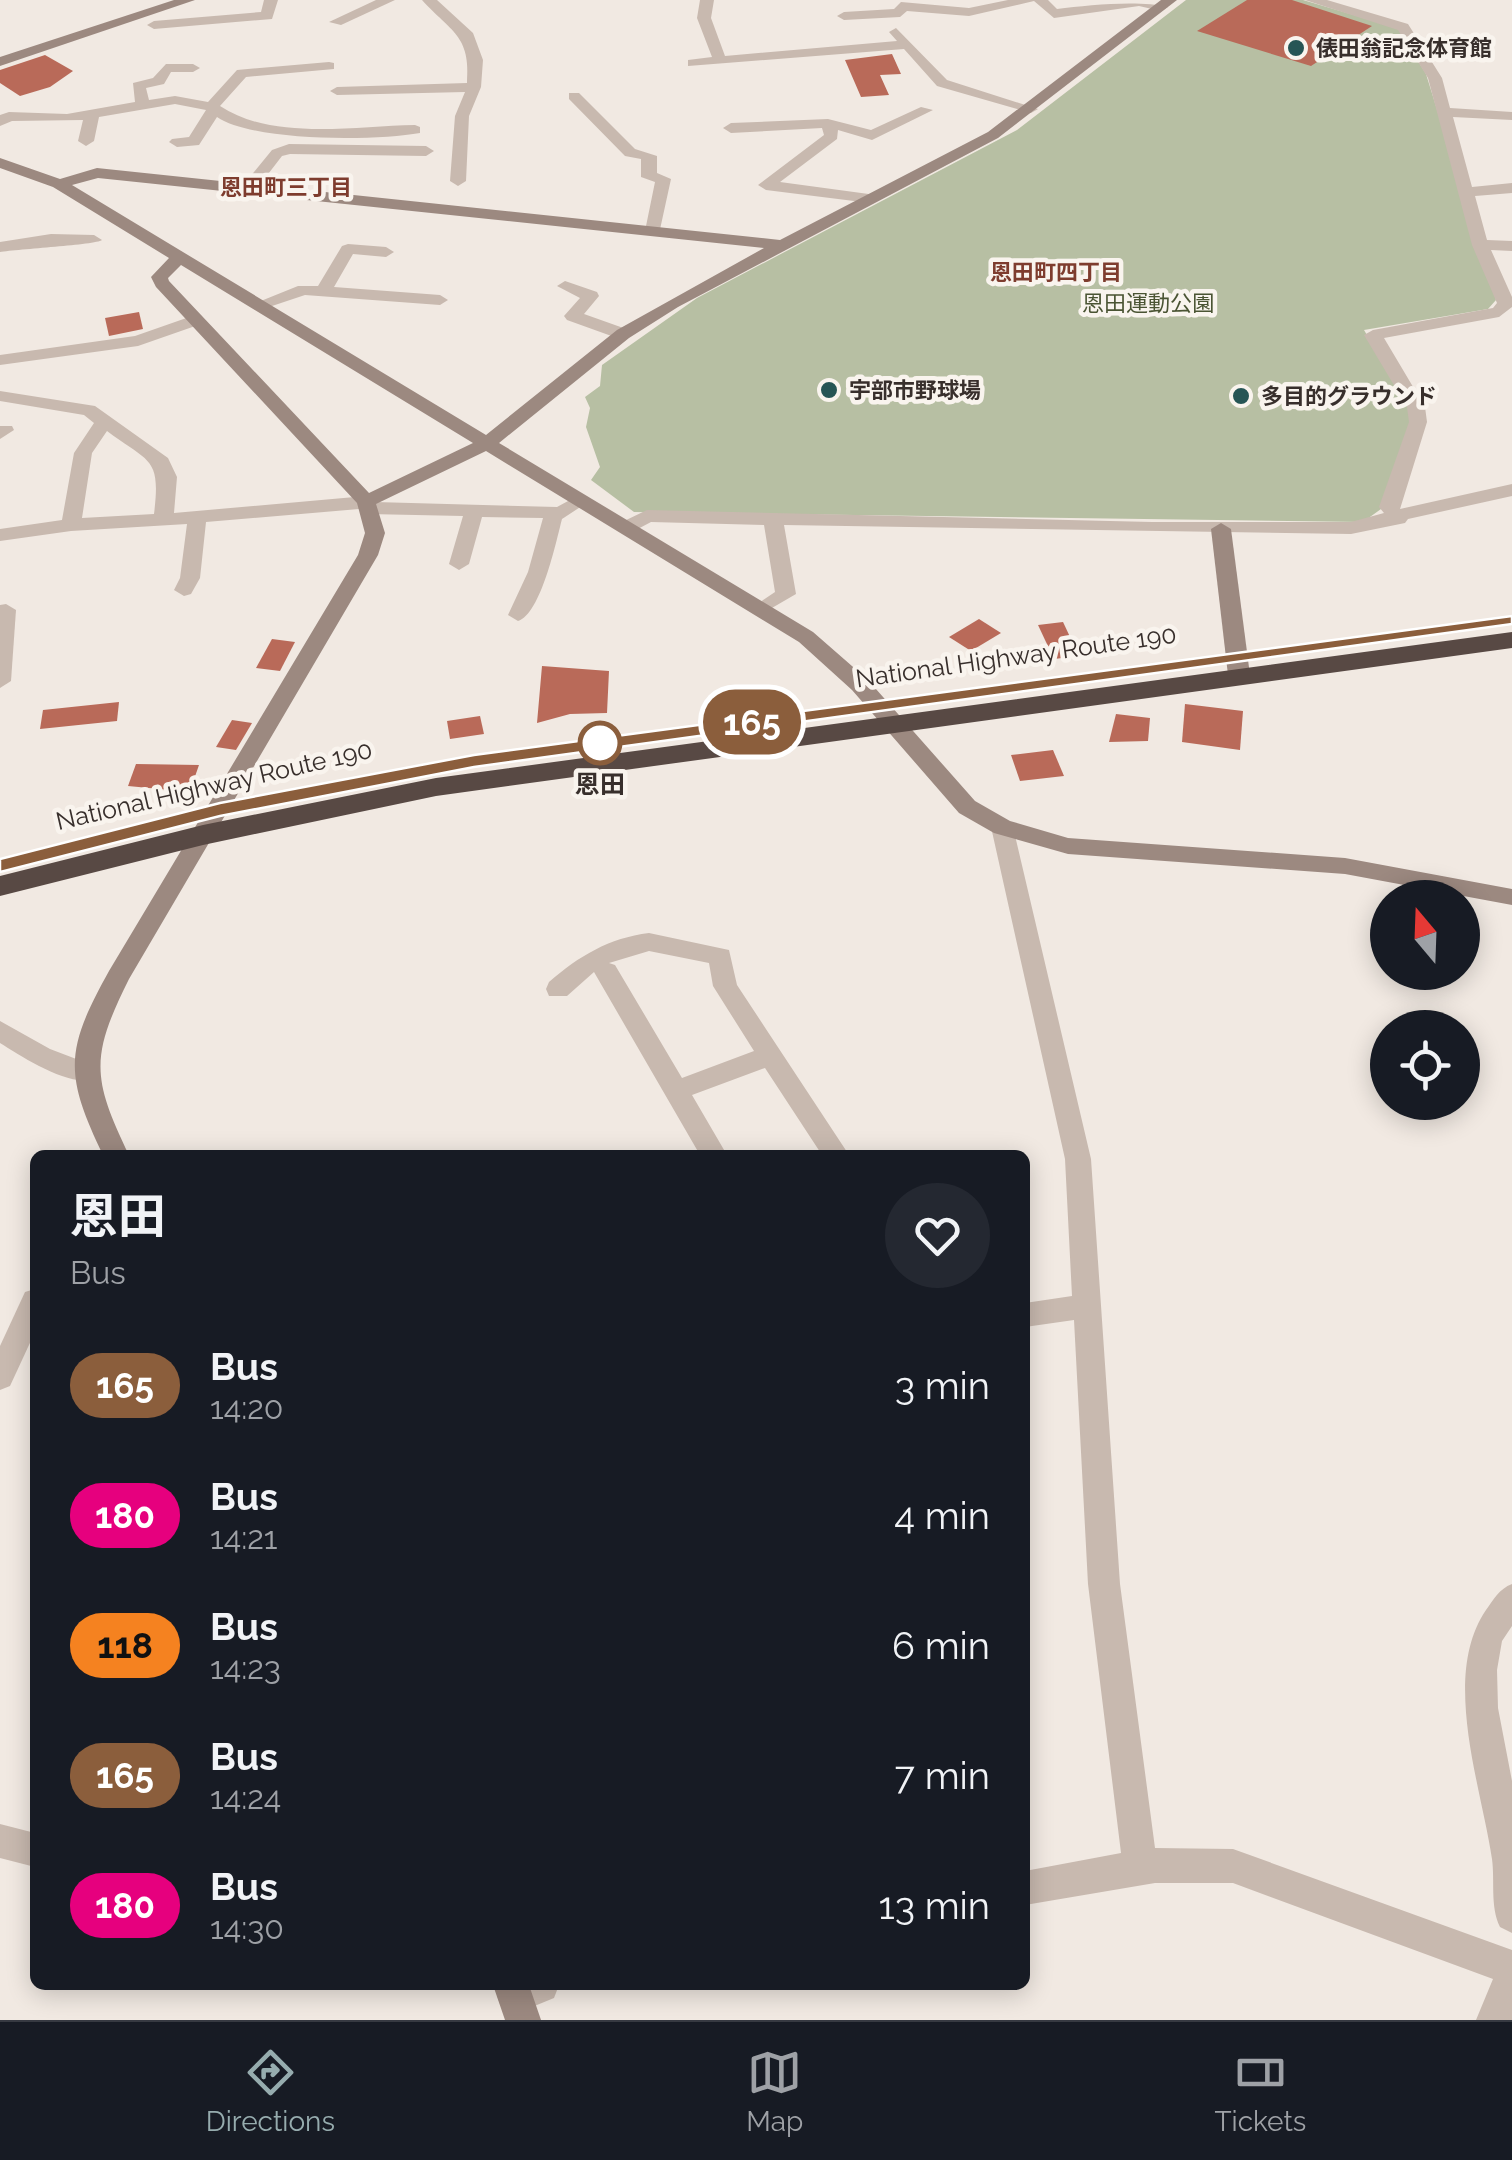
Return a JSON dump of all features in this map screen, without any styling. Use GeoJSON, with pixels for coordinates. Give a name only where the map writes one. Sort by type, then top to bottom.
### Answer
{"type":"FeatureCollection","features":[{"type":"Feature","properties":{"kind":"highway","name":"National Highway Route 190"},"geometry":{"type":"LineString","coordinates":[[0,866],[220,810],[474,761],[886,714],[1238,666],[1512,621]]}},
{"type":"Feature","properties":{"kind":"highway","name":"National Highway Route 190"},"geometry":{"type":"LineString","coordinates":[[1238,666],[1512,640]]}},
{"type":"Feature","properties":{"kind":"highway","name":"National Highway Route 190"},"geometry":{"type":"LineString","coordinates":[[0,886],[203,835],[436,788],[886,714]]}},
{"type":"Feature","properties":{"kind":"street"},"geometry":{"type":"LineString","coordinates":[[0,62],[188,0]]}},
{"type":"Feature","properties":{"kind":"street"},"geometry":{"type":"LineString","coordinates":[[154,25],[267,16],[270,0]]}},
{"type":"Feature","properties":{"kind":"street"},"geometry":{"type":"LineString","coordinates":[[336,22],[388,0]]}},
{"type":"Feature","properties":{"kind":"street"},"geometry":{"type":"LineString","coordinates":[[429,0],[472,43],[474,87],[462,116],[458,182]]}},
{"type":"Feature","properties":{"kind":"street"},"geometry":{"type":"LineString","coordinates":[[706,0],[704,18],[719,58]]}},
{"type":"Feature","properties":{"kind":"street"},"geometry":{"type":"LineString","coordinates":[[844,16],[900,14],[900,3],[969,12],[1028,0]]}},
{"type":"Feature","properties":{"kind":"street"},"geometry":{"type":"LineString","coordinates":[[1040,0],[1054,14],[1108,3],[1166,4]]}},
{"type":"Feature","properties":{"kind":"street"},"geometry":{"type":"LineString","coordinates":[[1312,0],[1403,27],[1435,78],[1480,245],[1506,303],[1506,316],[1372,336],[1416,408],[1418,422],[1389,507],[1398,518]]}},
{"type":"Feature","properties":{"kind":"street"},"geometry":{"type":"LineString","coordinates":[[367,505],[488,442],[623,334],[780,245],[993,135],[1166,4]]}},
{"type":"Feature","properties":{"kind":"street"},"geometry":{"type":"LineString","coordinates":[[884,16],[904,44],[942,83],[1032,109]]}},
{"type":"Feature","properties":{"kind":"street"},"geometry":{"type":"LineString","coordinates":[[693,63],[904,44]]}},
{"type":"Feature","properties":{"kind":"street"},"geometry":{"type":"LineString","coordinates":[[177,142],[194,142],[212,109],[242,73],[329,66]]}},
{"type":"Feature","properties":{"kind":"street"},"geometry":{"type":"LineString","coordinates":[[143,104],[138,86],[159,81],[166,68],[192,68]]}},
{"type":"Feature","properties":{"kind":"street"},"geometry":{"type":"LineString","coordinates":[[336,92],[474,87]]}},
{"type":"Feature","properties":{"kind":"street"},"geometry":{"type":"LineString","coordinates":[[574,96],[630,153],[649,156],[649,176],[662,179],[652,231]]}},
{"type":"Feature","properties":{"kind":"street"},"geometry":{"type":"LineString","coordinates":[[0,122],[9,116],[64,124],[92,115],[123,118],[143,104],[175,100],[273,131],[415,130]]}},
{"type":"Feature","properties":{"kind":"street"},"geometry":{"type":"LineString","coordinates":[[731,128],[803,116],[872,136],[926,110]]}},
{"type":"Feature","properties":{"kind":"street"},"geometry":{"type":"LineString","coordinates":[[1444,112],[1512,116]]}},
{"type":"Feature","properties":{"kind":"street"},"geometry":{"type":"LineString","coordinates":[[86,141],[92,115]]}},
{"type":"Feature","properties":{"kind":"street"},"geometry":{"type":"LineString","coordinates":[[828,123],[832,136],[766,185],[870,198]]}},
{"type":"Feature","properties":{"kind":"street"},"geometry":{"type":"LineString","coordinates":[[357,149],[364,131]]}},
{"type":"Feature","properties":{"kind":"street"},"geometry":{"type":"LineString","coordinates":[[249,188],[276,153],[426,150]]}},
{"type":"Feature","properties":{"kind":"street"},"geometry":{"type":"LineString","coordinates":[[0,163],[59,184],[820,647],[886,714],[967,807],[1002,827],[1068,846],[1346,866],[1512,897]]}},
{"type":"Feature","properties":{"kind":"street"},"geometry":{"type":"LineString","coordinates":[[59,184],[87,172],[780,245]]}},
{"type":"Feature","properties":{"kind":"street"},"geometry":{"type":"LineString","coordinates":[[1467,192],[1512,188]]}},
{"type":"Feature","properties":{"kind":"street"},"geometry":{"type":"LineString","coordinates":[[0,246],[50,238],[94,240]]}},
{"type":"Feature","properties":{"kind":"street"},"geometry":{"type":"LineString","coordinates":[[1480,245],[1512,246]]}},
{"type":"Feature","properties":{"kind":"street"},"geometry":{"type":"LineString","coordinates":[[323,292],[348,249],[386,252]]}},
{"type":"Feature","properties":{"kind":"street"},"geometry":{"type":"LineString","coordinates":[[113,1150],[90,1104],[83,1072],[86,1041],[368,555],[375,533],[367,505],[158,277],[180,256]]}},
{"type":"Feature","properties":{"kind":"street"},"geometry":{"type":"LineString","coordinates":[[565,286],[592,296],[573,316],[623,334]]}},
{"type":"Feature","properties":{"kind":"street"},"geometry":{"type":"LineString","coordinates":[[260,306],[284,293],[440,300]]}},
{"type":"Feature","properties":{"kind":"street"},"geometry":{"type":"LineString","coordinates":[[0,360],[138,341],[195,320]]}},
{"type":"Feature","properties":{"kind":"street"},"geometry":{"type":"LineString","coordinates":[[0,396],[89,410],[161,462],[168,477],[163,521]]}},
{"type":"Feature","properties":{"kind":"street"},"geometry":{"type":"LineString","coordinates":[[71,525],[83,453],[104,422]]}},
{"type":"Feature","properties":{"kind":"street"},"geometry":{"type":"LineString","coordinates":[[627,527],[647,516],[1221,529],[1351,528],[1464,498],[1512,490]]}},
{"type":"Feature","properties":{"kind":"street"},"geometry":{"type":"LineString","coordinates":[[0,535],[71,525],[367,505],[554,513],[581,500]]}},
{"type":"Feature","properties":{"kind":"street"},"geometry":{"type":"LineString","coordinates":[[459,564],[474,511]]}},
{"type":"Feature","properties":{"kind":"street"},"geometry":{"type":"LineString","coordinates":[[518,615],[538,572],[554,513]]}},
{"type":"Feature","properties":{"kind":"street"},"geometry":{"type":"LineString","coordinates":[[184,590],[190,578],[197,518]]}},
{"type":"Feature","properties":{"kind":"street"},"geometry":{"type":"LineString","coordinates":[[760,609],[786,594],[773,519]]}},
{"type":"Feature","properties":{"kind":"street"},"geometry":{"type":"LineString","coordinates":[[1221,529],[1238,666]]}},
{"type":"Feature","properties":{"kind":"street"},"geometry":{"type":"LineString","coordinates":[[0,611],[6,610],[0,681]]}},
{"type":"Feature","properties":{"kind":"street"},"geometry":{"type":"LineString","coordinates":[[1002,827],[1078,1159],[1090,1306],[1104,1584],[1140,1866]]}},
{"type":"Feature","properties":{"kind":"street"},"geometry":{"type":"LineString","coordinates":[[558,989],[607,950],[635,943],[668,942],[720,956],[725,986],[833,1150]]}},
{"type":"Feature","properties":{"kind":"street"},"geometry":{"type":"LineString","coordinates":[[606,971],[711,1150]]}},
{"type":"Feature","properties":{"kind":"street"},"geometry":{"type":"LineString","coordinates":[[0,1031],[40,1056],[83,1072]]}},
{"type":"Feature","properties":{"kind":"street"},"geometry":{"type":"LineString","coordinates":[[676,1090],[770,1056]]}},
{"type":"Feature","properties":{"kind":"street"},"geometry":{"type":"LineString","coordinates":[[1030,1314],[1090,1306]]}},
{"type":"Feature","properties":{"kind":"street"},"geometry":{"type":"LineString","coordinates":[[0,1378],[30,1312]]}},
{"type":"Feature","properties":{"kind":"street"},"geometry":{"type":"LineString","coordinates":[[1512,1599],[1488,1636],[1481,1670],[1482,1708],[1510,1864],[1512,1915]]}},
{"type":"Feature","properties":{"kind":"street"},"geometry":{"type":"LineString","coordinates":[[0,1842],[30,1849]]}},
{"type":"Feature","properties":{"kind":"street"},"geometry":{"type":"LineString","coordinates":[[1030,1887],[1140,1866],[1200,1862],[1234,1866],[1512,1972],[1494,2020]]}},
{"type":"Feature","properties":{"kind":"green space","name":"恩田運動公園"},"geometry":{"type":"Polygon","coordinates":[[[1186,0],[1303,0],[1398,28],[1426,74],[1496,300],[1488,309],[1364,330],[1409,406],[1411,423],[1381,509],[1363,522],[634,512],[591,480],[600,467],[586,427],[590,408],[585,397],[600,386],[602,365],[697,298],[1017,130],[1186,0]]]}},
{"type":"Feature","properties":{"kind":"building","name":"俵田翁記念体育館"},"geometry":{"type":"Polygon","coordinates":[[[1247,0],[1292,0],[1372,26],[1311,66],[1197,31],[1247,0]]]}},
{"type":"Feature","properties":{"kind":"building"},"geometry":{"type":"Polygon","coordinates":[[[892,54],[901,74],[880,75],[889,95],[861,97],[845,60],[892,54]]]}},
{"type":"Feature","properties":{"kind":"building"},"geometry":{"type":"Polygon","coordinates":[[[45,55],[73,71],[50,87],[20,96],[0,83],[0,70],[45,55]]]}},
{"type":"Feature","properties":{"kind":"building"},"geometry":{"type":"Polygon","coordinates":[[[139,312],[143,329],[109,336],[105,318],[139,312]]]}},
{"type":"Feature","properties":{"kind":"building"},"geometry":{"type":"Polygon","coordinates":[[[979,619],[1001,633],[971,651],[949,637],[979,619]]]}},
{"type":"Feature","properties":{"kind":"building"},"geometry":{"type":"Polygon","coordinates":[[[1063,622],[1079,656],[1054,659],[1038,625],[1063,622]]]}},
{"type":"Feature","properties":{"kind":"building"},"geometry":{"type":"Polygon","coordinates":[[[272,639],[295,642],[280,671],[256,668],[272,639]]]}},
{"type":"Feature","properties":{"kind":"building"},"geometry":{"type":"Polygon","coordinates":[[[542,666],[609,671],[607,713],[570,714],[537,723],[542,666]]]}},
{"type":"Feature","properties":{"kind":"building"},"geometry":{"type":"Polygon","coordinates":[[[119,702],[117,721],[40,729],[43,710],[119,702]]]}},
{"type":"Feature","properties":{"kind":"building"},"geometry":{"type":"Polygon","coordinates":[[[1185,704],[1243,711],[1240,750],[1182,742],[1185,704]]]}},
{"type":"Feature","properties":{"kind":"building"},"geometry":{"type":"Polygon","coordinates":[[[1116,714],[1150,718],[1148,741],[1109,742],[1116,714]]]}},
{"type":"Feature","properties":{"kind":"building"},"geometry":{"type":"Polygon","coordinates":[[[480,716],[484,734],[450,739],[447,721],[480,716]]]}},
{"type":"Feature","properties":{"kind":"building"},"geometry":{"type":"Polygon","coordinates":[[[232,720],[252,723],[236,750],[216,747],[232,720]]]}},
{"type":"Feature","properties":{"kind":"building"},"geometry":{"type":"Polygon","coordinates":[[[1053,750],[1064,776],[1020,781],[1011,755],[1053,750]]]}},
{"type":"Feature","properties":{"kind":"building"},"geometry":{"type":"Polygon","coordinates":[[[136,764],[199,765],[191,788],[170,790],[128,786],[136,764]]]}},
{"type":"Feature","properties":{"kind":"bus line","name":"165"},"geometry":{"type":"LineString","coordinates":[[0,866],[220,810],[474,761],[1512,621]]}},
{"type":"Feature","properties":{"kind":"place","name":"俵田翁記念体育館"},"geometry":{"type":"Point","coordinates":[1296,48]}},
{"type":"Feature","properties":{"kind":"place","name":"宇部市野球場"},"geometry":{"type":"Point","coordinates":[829,390]}},
{"type":"Feature","properties":{"kind":"place","name":"多目的グラウンド"},"geometry":{"type":"Point","coordinates":[1241,396]}},
{"type":"Feature","properties":{"kind":"place","name":"恩田"},"geometry":{"type":"Point","coordinates":[600,743]}},
{"type":"Feature","properties":{"kind":"district","name":"恩田町三丁目"},"geometry":{"type":"Point","coordinates":[286,187]}},
{"type":"Feature","properties":{"kind":"district","name":"恩田町四丁目"},"geometry":{"type":"Point","coordinates":[1056,272]}}]}
